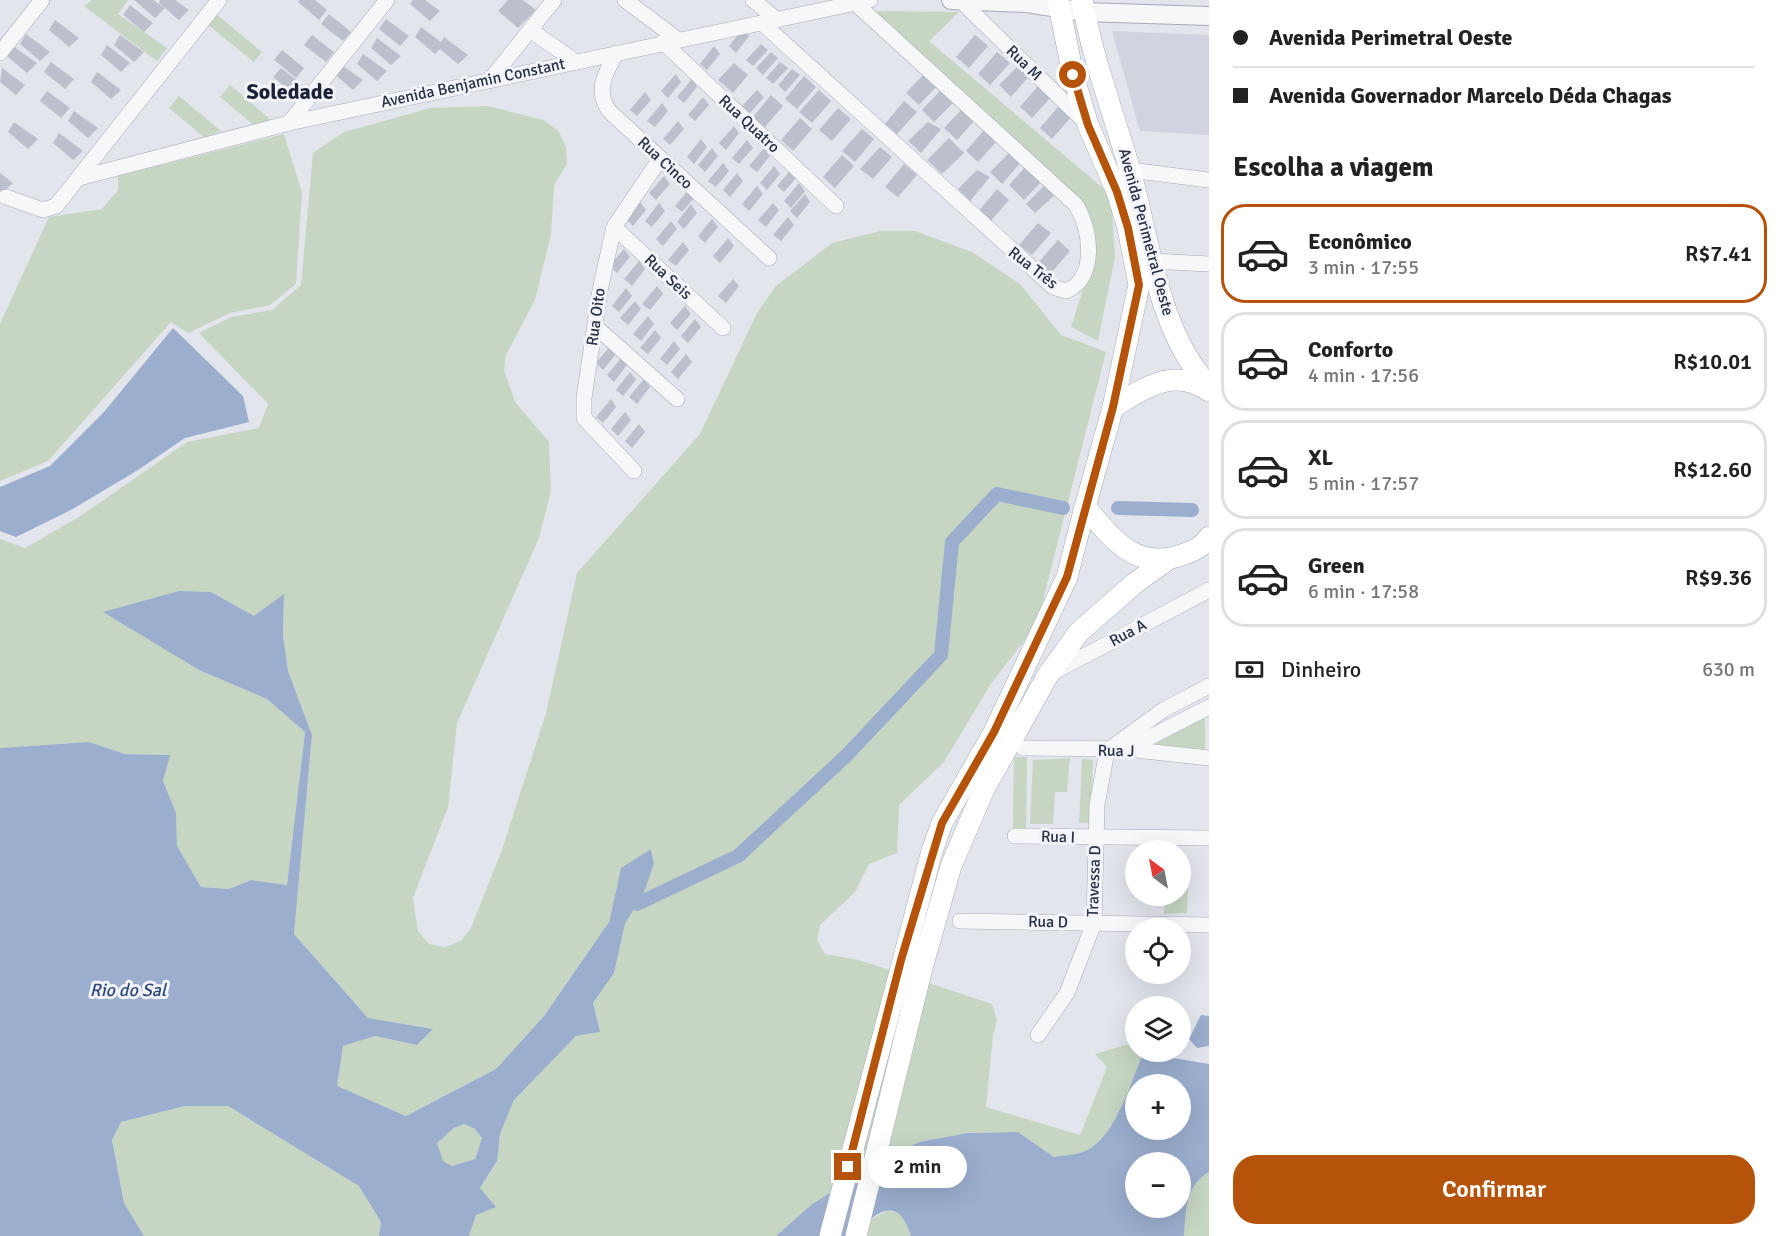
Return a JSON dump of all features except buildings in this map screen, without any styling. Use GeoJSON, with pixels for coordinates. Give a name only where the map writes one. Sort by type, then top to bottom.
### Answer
{"type":"FeatureCollection","features":[{"type":"Feature","properties":{"kind":"main road","name":"Avenida Perimetral Oeste"},"geometry":{"type":"LineString","coordinates":[[830,1236],[901,960],[942,823],[994,732],[1067,577],[1113,407],[1139,285],[1128,228],[1117,192],[1088,125],[1073,75],[1058,3]]}},
{"type":"Feature","properties":{"kind":"main road","name":"Avenida Perimetral Oeste"},"geometry":{"type":"LineString","coordinates":[[1083,6],[1130,170],[1163,303],[1184,351],[1209,389]]}},
{"type":"Feature","properties":{"kind":"main road"},"geometry":{"type":"LineString","coordinates":[[1113,407],[1153,383],[1171,380],[1188,382],[1209,389]]}},
{"type":"Feature","properties":{"kind":"main road"},"geometry":{"type":"LineString","coordinates":[[1085,507],[1112,538],[1128,551],[1146,559],[1167,561]]}},
{"type":"Feature","properties":{"kind":"main road"},"geometry":{"type":"LineString","coordinates":[[856,1236],[922,968],[956,855],[984,789],[1048,675],[1079,632],[1135,583],[1167,561],[1189,553],[1208,540]]}},
{"type":"Feature","properties":{"kind":"street"},"geometry":{"type":"LineString","coordinates":[[0,53],[42,0]]}},
{"type":"Feature","properties":{"kind":"street"},"geometry":{"type":"LineString","coordinates":[[6,196],[43,210],[60,203],[219,0]]}},
{"type":"Feature","properties":{"kind":"street"},"geometry":{"type":"LineString","coordinates":[[288,123],[387,0]]}},
{"type":"Feature","properties":{"kind":"street"},"geometry":{"type":"LineString","coordinates":[[490,80],[554,0]]}},
{"type":"Feature","properties":{"kind":"street","name":"Rua Quatro"},"geometry":{"type":"LineString","coordinates":[[625,0],[670,41],[836,206]]}},
{"type":"Feature","properties":{"kind":"street"},"geometry":{"type":"LineString","coordinates":[[753,0],[770,21]]}},
{"type":"Feature","properties":{"kind":"street"},"geometry":{"type":"LineString","coordinates":[[956,0],[1058,3],[1209,16]]}},
{"type":"Feature","properties":{"kind":"street","name":"Rua M"},"geometry":{"type":"LineString","coordinates":[[956,0],[1088,125]]}},
{"type":"Feature","properties":{"kind":"street","name":"Avenida Benjamin Constant"},"geometry":{"type":"LineString","coordinates":[[79,178],[288,123],[862,2]]}},
{"type":"Feature","properties":{"kind":"street","name":"Rua Três"},"geometry":{"type":"LineString","coordinates":[[770,21],[1053,287],[1066,291],[1079,284],[1084,274],[1087,239],[1083,217],[1075,204],[862,2]]}},
{"type":"Feature","properties":{"kind":"street"},"geometry":{"type":"LineString","coordinates":[[530,30],[576,62]]}},
{"type":"Feature","properties":{"kind":"street","name":"Rua Cinco"},"geometry":{"type":"LineString","coordinates":[[616,53],[602,83],[602,98],[609,111],[769,258]]}},
{"type":"Feature","properties":{"kind":"street","name":"Rua Oito"},"geometry":{"type":"LineString","coordinates":[[634,471],[584,418],[584,398],[600,290],[614,226],[660,159]]}},
{"type":"Feature","properties":{"kind":"street"},"geometry":{"type":"LineString","coordinates":[[1130,170],[1209,180]]}},
{"type":"Feature","properties":{"kind":"street","name":"Rua Seis"},"geometry":{"type":"LineString","coordinates":[[614,226],[723,328]]}},
{"type":"Feature","properties":{"kind":"street"},"geometry":{"type":"LineString","coordinates":[[1152,261],[1209,264]]}},
{"type":"Feature","properties":{"kind":"street"},"geometry":{"type":"LineString","coordinates":[[596,327],[677,399]]}},
{"type":"Feature","properties":{"kind":"street","name":"Rua A"},"geometry":{"type":"LineString","coordinates":[[1048,675],[1209,590]]}},
{"type":"Feature","properties":{"kind":"street"},"geometry":{"type":"LineString","coordinates":[[1107,751],[1163,710],[1209,686]]}},
{"type":"Feature","properties":{"kind":"street"},"geometry":{"type":"LineString","coordinates":[[1126,749],[1209,707]]}},
{"type":"Feature","properties":{"kind":"street","name":"Rua J"},"geometry":{"type":"LineString","coordinates":[[1023,748],[1107,751],[1126,749],[1209,758]]}},
{"type":"Feature","properties":{"kind":"street","name":"Travessa D"},"geometry":{"type":"LineString","coordinates":[[1038,1035],[1067,993],[1094,922],[1096,805],[1107,751]]}},
{"type":"Feature","properties":{"kind":"street","name":"Rua I"},"geometry":{"type":"LineString","coordinates":[[1015,836],[1209,838]]}},
{"type":"Feature","properties":{"kind":"street","name":"Rua D"},"geometry":{"type":"LineString","coordinates":[[960,921],[1209,925]]}},
{"type":"Feature","properties":{"kind":"shaded area"},"geometry":{"type":"Polygon","coordinates":[[[1112,31],[1209,35],[1209,135],[1140,131],[1112,31]]]}},
{"type":"Feature","properties":{"kind":"green space"},"geometry":{"type":"Polygon","coordinates":[[[92,0],[128,0],[118,14],[167,48],[157,61],[84,6],[92,0]]]}},
{"type":"Feature","properties":{"kind":"green space"},"geometry":{"type":"Polygon","coordinates":[[[873,11],[959,12],[929,41],[1111,195],[1115,257],[1098,341],[1071,327],[1094,255],[1081,202],[873,11]]]}},
{"type":"Feature","properties":{"kind":"green space"},"geometry":{"type":"Polygon","coordinates":[[[216,14],[262,52],[254,62],[207,24],[216,14]]]}},
{"type":"Feature","properties":{"kind":"green space"},"geometry":{"type":"Polygon","coordinates":[[[230,85],[272,121],[255,126],[220,97],[230,85]]]}},
{"type":"Feature","properties":{"kind":"green space"},"geometry":{"type":"Polygon","coordinates":[[[179,96],[221,131],[204,137],[169,108],[179,96]]]}},
{"type":"Feature","properties":{"kind":"green space"},"geometry":{"type":"Polygon","coordinates":[[[488,106],[543,120],[558,130],[566,147],[567,164],[554,185],[551,234],[535,300],[506,355],[504,370],[515,402],[549,442],[551,491],[539,538],[457,723],[448,807],[413,898],[418,931],[429,944],[445,947],[461,941],[471,928],[502,850],[546,713],[577,573],[700,434],[757,313],[776,286],[832,243],[881,231],[915,231],[972,252],[1020,284],[1061,335],[1106,352],[1037,624],[990,685],[944,762],[899,805],[897,853],[869,864],[855,892],[820,925],[817,940],[825,954],[859,960],[992,1004],[997,1020],[993,1035],[986,1107],[1080,1135],[1107,1067],[1095,1054],[1125,1045],[1125,1062],[1140,1062],[1135,1074],[1125,1074],[1125,1098],[1114,1121],[1097,1143],[1087,1150],[1054,1157],[1018,1132],[968,1133],[919,1142],[873,1165],[811,1205],[776,1236],[469,1236],[476,1215],[480,1189],[497,1161],[500,1134],[514,1100],[576,1036],[599,1032],[593,1003],[614,973],[625,924],[645,890],[654,863],[652,849],[621,868],[609,922],[544,1016],[496,1069],[406,1116],[336,1086],[343,1046],[375,1036],[417,1045],[432,1029],[368,1018],[294,934],[312,735],[288,671],[283,635],[284,595],[254,616],[211,592],[104,612],[199,670],[267,699],[305,732],[287,885],[251,880],[229,889],[201,887],[177,846],[176,813],[163,781],[169,755],[125,754],[89,742],[0,748],[0,539],[25,548],[79,517],[187,442],[259,428],[268,404],[199,333],[231,317],[272,310],[301,285],[313,153],[344,132],[431,108],[488,106]]]}},
{"type":"Feature","properties":{"kind":"green space"},"geometry":{"type":"Polygon","coordinates":[[[284,134],[302,193],[296,284],[270,305],[230,313],[188,333],[171,322],[48,461],[0,481],[0,324],[49,217],[102,209],[118,190],[118,176],[284,134]]]}},
{"type":"Feature","properties":{"kind":"green space"},"geometry":{"type":"Polygon","coordinates":[[[1205,716],[1205,749],[1148,746],[1205,716]]]}},
{"type":"Feature","properties":{"kind":"green space"},"geometry":{"type":"Polygon","coordinates":[[[1014,757],[1027,757],[1026,828],[1013,828],[1014,757]]]}},
{"type":"Feature","properties":{"kind":"green space"},"geometry":{"type":"Polygon","coordinates":[[[1070,758],[1067,792],[1055,792],[1053,824],[1030,824],[1033,760],[1070,758]]]}},
{"type":"Feature","properties":{"kind":"green space"},"geometry":{"type":"Polygon","coordinates":[[[1082,759],[1093,760],[1090,823],[1079,823],[1082,759]]]}},
{"type":"Feature","properties":{"kind":"green space"},"geometry":{"type":"Polygon","coordinates":[[[1164,906],[1187,906],[1187,913],[1164,914],[1164,906]]]}},
{"type":"Feature","properties":{"kind":"green space"},"geometry":{"type":"Polygon","coordinates":[[[185,1106],[228,1106],[359,1186],[381,1222],[379,1236],[144,1236],[124,1203],[112,1140],[121,1122],[185,1106]]]}},
{"type":"Feature","properties":{"kind":"green space"},"geometry":{"type":"Polygon","coordinates":[[[464,1124],[475,1129],[482,1138],[475,1159],[452,1166],[443,1162],[437,1143],[454,1128],[464,1124]]]}},
{"type":"Feature","properties":{"kind":"green space"},"geometry":{"type":"Polygon","coordinates":[[[1209,1172],[1209,1236],[1184,1236],[1185,1218],[1191,1218],[1191,1192],[1201,1178],[1209,1172]]]}},
{"type":"Feature","properties":{"kind":"green space"},"geometry":{"type":"Polygon","coordinates":[[[887,1211],[897,1213],[904,1218],[911,1236],[854,1236],[868,1221],[887,1211]]]}},
{"type":"Feature","properties":{"kind":"water"},"geometry":{"type":"Polygon","coordinates":[[[173,328],[243,396],[249,422],[185,438],[138,470],[71,510],[16,537],[0,531],[0,487],[50,466],[104,412],[173,328]]]}},
{"type":"Feature","properties":{"kind":"water","name":"Rio do Sal"},"geometry":{"type":"Polygon","coordinates":[[[179,591],[211,592],[254,616],[284,594],[283,635],[288,671],[312,735],[294,934],[368,1018],[433,1029],[417,1045],[375,1036],[343,1046],[337,1086],[406,1116],[496,1069],[544,1016],[609,922],[621,868],[651,849],[654,863],[645,890],[625,924],[614,973],[593,1003],[600,1032],[576,1036],[514,1100],[500,1134],[497,1161],[480,1188],[496,1207],[476,1215],[469,1236],[379,1236],[381,1222],[359,1186],[228,1106],[185,1106],[121,1122],[112,1140],[124,1203],[144,1236],[0,1236],[0,748],[89,742],[125,754],[170,755],[163,781],[176,813],[177,846],[201,887],[229,889],[251,880],[287,885],[305,732],[267,699],[199,670],[103,612],[179,591]],[[464,1124],[454,1128],[437,1143],[443,1161],[452,1166],[475,1159],[482,1138],[475,1129],[464,1124]]]}},
{"type":"Feature","properties":{"kind":"water"},"geometry":{"type":"Polygon","coordinates":[[[1201,1015],[1209,1016],[1209,1046],[1197,1048],[1191,1041],[1191,1035],[1201,1015]]]}},
{"type":"Feature","properties":{"kind":"water"},"geometry":{"type":"Polygon","coordinates":[[[1191,1061],[1209,1064],[1209,1172],[1195,1184],[1191,1192],[1191,1152],[1125,1152],[1125,1218],[1185,1218],[1184,1236],[911,1236],[900,1214],[886,1211],[870,1220],[854,1236],[776,1236],[811,1205],[873,1165],[919,1142],[968,1133],[1018,1132],[1054,1157],[1075,1154],[1087,1150],[1106,1133],[1125,1098],[1125,1140],[1191,1140],[1191,1074],[1135,1074],[1140,1062],[1191,1061]]]}},
{"type":"Feature","properties":{"kind":"waterway"},"geometry":{"type":"LineString","coordinates":[[637,904],[738,856],[846,756],[941,655],[952,542],[997,494],[1063,508]]}},
{"type":"Feature","properties":{"kind":"waterway"},"geometry":{"type":"LineString","coordinates":[[1118,508],[1192,510]]}},
{"type":"Feature","properties":{"kind":"district","name":"Soledade"},"geometry":{"type":"Point","coordinates":[290,91]}},
{"type":"Feature","properties":{"kind":"route"},"geometry":{"type":"LineString","coordinates":[[848,1167],[901,960],[942,823],[994,732],[1067,577],[1113,407],[1139,285],[1128,228],[1117,192],[1088,125],[1073,75]]}}]}
